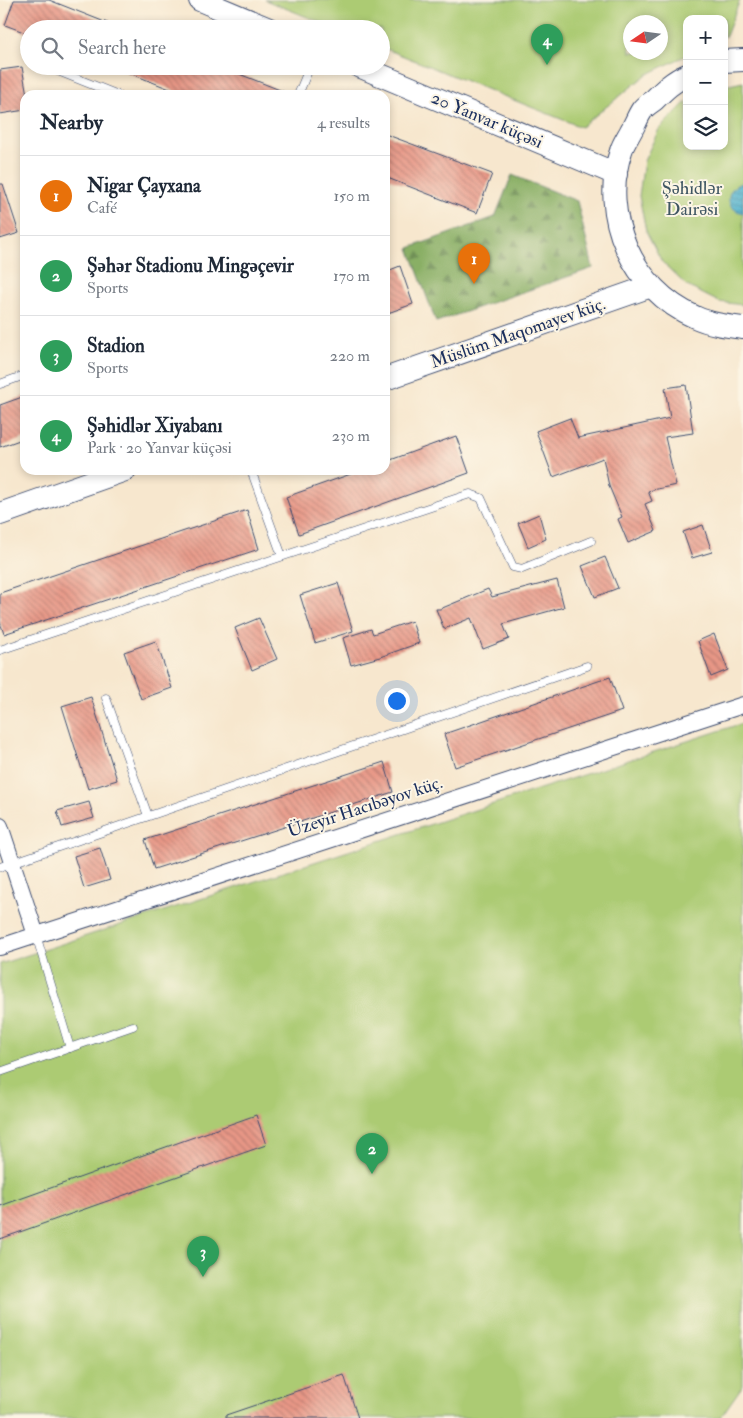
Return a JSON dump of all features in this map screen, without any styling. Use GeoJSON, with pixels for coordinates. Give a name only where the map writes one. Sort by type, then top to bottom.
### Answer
{"type":"FeatureCollection","features":[{"type":"Feature","properties":{"kind":"main road"},"geometry":{"type":"LineString","coordinates":[[200,0],[248,20]]}},
{"type":"Feature","properties":{"kind":"main road"},"geometry":{"type":"LineString","coordinates":[[728,61],[743,60]]}},
{"type":"Feature","properties":{"kind":"main road","name":"20 Yanvar küçəsi"},"geometry":{"type":"LineString","coordinates":[[380,75],[616,174]]}},
{"type":"Feature","properties":{"kind":"main road"},"geometry":{"type":"LineString","coordinates":[[683,77],[675,80],[642,110],[621,150],[614,198],[617,222],[625,246],[636,267],[651,286],[671,304],[695,317],[720,325],[743,328]]}},
{"type":"Feature","properties":{"kind":"main road","name":"Müslüm Maqomayev küç."},"geometry":{"type":"LineString","coordinates":[[390,377],[651,286]]}},
{"type":"Feature","properties":{"kind":"main road"},"geometry":{"type":"LineString","coordinates":[[0,514],[111,475]]}},
{"type":"Feature","properties":{"kind":"street","name":"Üzeyir Hacıbəyov küç."},"geometry":{"type":"LineString","coordinates":[[0,947],[743,706]]}},
{"type":"Feature","properties":{"kind":"street"},"geometry":{"type":"LineString","coordinates":[[0,826],[6,865],[36,935]]}},
{"type":"Feature","properties":{"kind":"lane"},"geometry":{"type":"LineString","coordinates":[[68,75],[106,90]]}},
{"type":"Feature","properties":{"kind":"lane"},"geometry":{"type":"LineString","coordinates":[[300,90],[306,75]]}},
{"type":"Feature","properties":{"kind":"lane"},"geometry":{"type":"LineString","coordinates":[[0,384],[20,377]]}},
{"type":"Feature","properties":{"kind":"lane"},"geometry":{"type":"LineString","coordinates":[[253,475],[282,556]]}},
{"type":"Feature","properties":{"kind":"lane"},"geometry":{"type":"LineString","coordinates":[[0,650],[470,494],[481,498],[513,567],[522,569],[591,541]]}},
{"type":"Feature","properties":{"kind":"lane"},"geometry":{"type":"LineString","coordinates":[[6,865],[587,666]]}},
{"type":"Feature","properties":{"kind":"lane"},"geometry":{"type":"LineString","coordinates":[[106,698],[148,816]]}},
{"type":"Feature","properties":{"kind":"lane"},"geometry":{"type":"LineString","coordinates":[[36,935],[70,1048]]}},
{"type":"Feature","properties":{"kind":"lane"},"geometry":{"type":"LineString","coordinates":[[0,1072],[132,1026]]}},
{"type":"Feature","properties":{"kind":"green space"},"geometry":{"type":"Polygon","coordinates":[[[265,0],[740,0],[728,31],[728,15],[683,15],[683,57],[646,75],[581,127],[390,51],[390,20],[315,20],[265,0]]]}},
{"type":"Feature","properties":{"kind":"green space","name":"Şəhidlər Dairəsi"},"geometry":{"type":"Polygon","coordinates":[[[743,82],[743,305],[719,302],[687,286],[662,262],[646,231],[639,196],[644,161],[659,129],[683,105],[683,150],[728,150],[728,85],[743,82]]]}},
{"type":"Feature","properties":{"kind":"green space"},"geometry":{"type":"Polygon","coordinates":[[[512,175],[577,201],[593,268],[436,322],[409,248],[495,217],[512,175]]]}},
{"type":"Feature","properties":{"kind":"green space"},"geometry":{"type":"Polygon","coordinates":[[[743,723],[743,1385],[720,1418],[0,1418],[0,964],[743,723]]]}},
{"type":"Feature","properties":{"kind":"water"},"geometry":{"type":"Polygon","coordinates":[[[743,183],[743,213],[733,208],[729,199],[729,195],[735,186],[743,183]]]}},
{"type":"Feature","properties":{"kind":"building"},"geometry":{"type":"Polygon","coordinates":[[[14,0],[49,0],[100,20],[20,20],[20,31],[5,25],[14,0]]]}},
{"type":"Feature","properties":{"kind":"building"},"geometry":{"type":"Polygon","coordinates":[[[20,67],[20,75],[23,75],[26,90],[20,90],[20,111],[0,114],[0,70],[20,67]]]}},
{"type":"Feature","properties":{"kind":"building"},"geometry":{"type":"Polygon","coordinates":[[[134,75],[242,75],[280,90],[172,90],[134,75]]]}},
{"type":"Feature","properties":{"kind":"building"},"geometry":{"type":"Polygon","coordinates":[[[390,136],[492,174],[477,213],[390,179],[390,136]]]}},
{"type":"Feature","properties":{"kind":"building"},"geometry":{"type":"Polygon","coordinates":[[[0,184],[3,184],[19,233],[0,239],[0,184]]]}},
{"type":"Feature","properties":{"kind":"building"},"geometry":{"type":"Polygon","coordinates":[[[400,266],[413,304],[390,312],[390,270],[400,266]]]}},
{"type":"Feature","properties":{"kind":"building"},"geometry":{"type":"Polygon","coordinates":[[[686,385],[693,433],[665,437],[676,485],[648,491],[652,501],[645,504],[656,531],[628,543],[618,519],[622,517],[609,486],[603,458],[553,477],[536,431],[570,418],[578,438],[670,418],[665,388],[686,385]]]}},
{"type":"Feature","properties":{"kind":"building"},"geometry":{"type":"Polygon","coordinates":[[[20,398],[20,440],[0,447],[0,405],[20,398]]]}},
{"type":"Feature","properties":{"kind":"building"},"geometry":{"type":"Polygon","coordinates":[[[456,436],[469,473],[299,534],[286,497],[348,475],[390,475],[390,460],[456,436]]]}},
{"type":"Feature","properties":{"kind":"building"},"geometry":{"type":"Polygon","coordinates":[[[247,510],[259,549],[4,634],[0,622],[0,593],[247,510]]]}},
{"type":"Feature","properties":{"kind":"building"},"geometry":{"type":"Polygon","coordinates":[[[539,514],[546,539],[528,547],[518,523],[539,514]]]}},
{"type":"Feature","properties":{"kind":"building"},"geometry":{"type":"Polygon","coordinates":[[[703,525],[712,552],[692,558],[683,532],[703,525]]]}},
{"type":"Feature","properties":{"kind":"building"},"geometry":{"type":"Polygon","coordinates":[[[605,557],[618,588],[595,597],[582,566],[605,557]]]}},
{"type":"Feature","properties":{"kind":"building"},"geometry":{"type":"Polygon","coordinates":[[[557,580],[564,607],[503,624],[509,639],[483,649],[471,618],[444,629],[436,609],[488,589],[492,597],[557,580]]]}},
{"type":"Feature","properties":{"kind":"building"},"geometry":{"type":"Polygon","coordinates":[[[338,583],[353,631],[315,643],[300,595],[338,583]]]}},
{"type":"Feature","properties":{"kind":"building"},"geometry":{"type":"Polygon","coordinates":[[[259,618],[277,659],[252,670],[235,628],[259,618]]]}},
{"type":"Feature","properties":{"kind":"building"},"geometry":{"type":"Polygon","coordinates":[[[412,621],[419,643],[351,665],[343,638],[371,629],[373,634],[412,621]]]}},
{"type":"Feature","properties":{"kind":"building"},"geometry":{"type":"Polygon","coordinates":[[[714,634],[728,670],[711,677],[698,641],[714,634]]]}},
{"type":"Feature","properties":{"kind":"building"},"geometry":{"type":"Polygon","coordinates":[[[156,641],[172,688],[141,699],[124,652],[156,641]]]}},
{"type":"Feature","properties":{"kind":"building"},"geometry":{"type":"Polygon","coordinates":[[[610,677],[622,711],[455,767],[444,734],[610,677]]]}},
{"type":"Feature","properties":{"kind":"building"},"geometry":{"type":"Polygon","coordinates":[[[91,697],[117,780],[88,789],[62,706],[91,697]]]}},
{"type":"Feature","properties":{"kind":"building"},"geometry":{"type":"Polygon","coordinates":[[[384,762],[393,792],[154,869],[145,840],[384,762]]]}},
{"type":"Feature","properties":{"kind":"building"},"geometry":{"type":"Polygon","coordinates":[[[89,802],[94,818],[62,827],[57,811],[89,802]]]}},
{"type":"Feature","properties":{"kind":"building"},"geometry":{"type":"Polygon","coordinates":[[[100,848],[110,880],[84,888],[74,856],[100,848]]]}},
{"type":"Feature","properties":{"kind":"building"},"geometry":{"type":"Polygon","coordinates":[[[256,1115],[266,1145],[0,1239],[0,1206],[256,1115]]]}},
{"type":"Feature","properties":{"kind":"building"},"geometry":{"type":"Polygon","coordinates":[[[344,1375],[358,1418],[226,1418],[226,1415],[344,1375]]]}},
{"type":"Feature","properties":{"kind":"place","name":"Şəhidlər Xiyabanı"},"geometry":{"type":"Point","coordinates":[547,65]}},
{"type":"Feature","properties":{"kind":"place","name":"Nigar Çayxana"},"geometry":{"type":"Point","coordinates":[474,284]}},
{"type":"Feature","properties":{"kind":"place","name":"Şəhər Stadionu Mingəçevir"},"geometry":{"type":"Point","coordinates":[372,1174]}},
{"type":"Feature","properties":{"kind":"place","name":"Stadion"},"geometry":{"type":"Point","coordinates":[203,1277]}}]}
